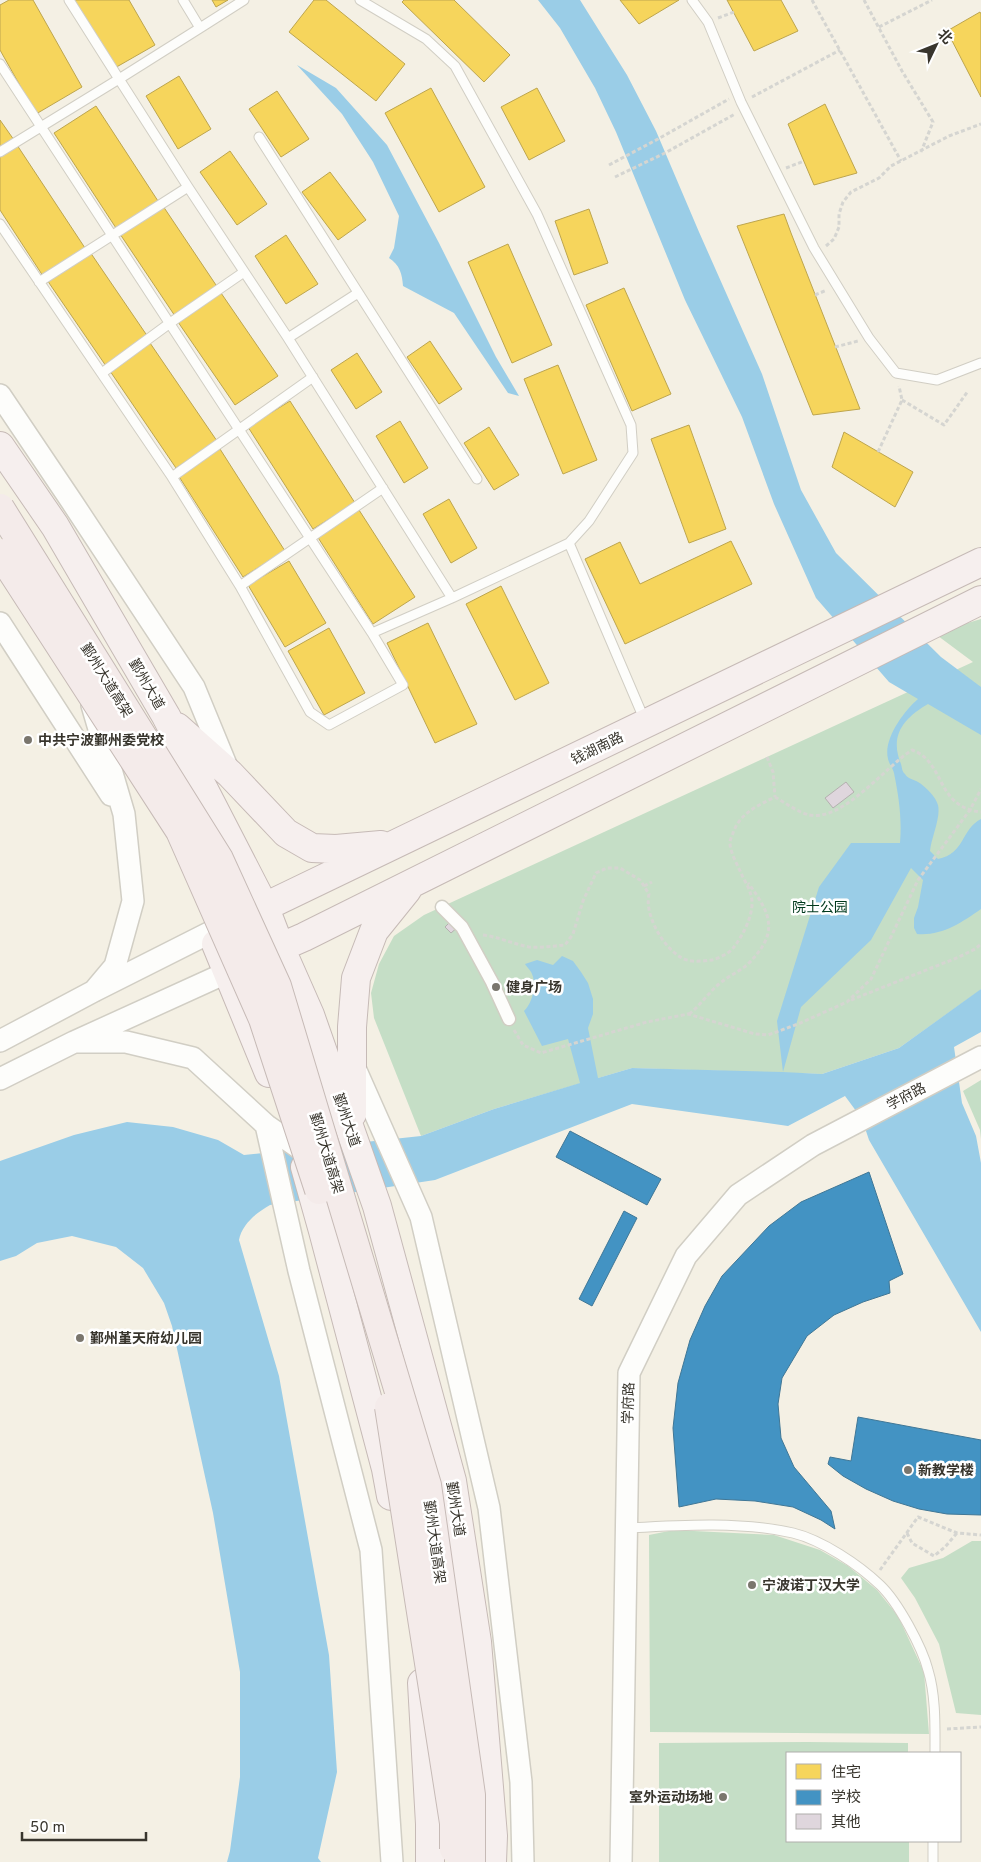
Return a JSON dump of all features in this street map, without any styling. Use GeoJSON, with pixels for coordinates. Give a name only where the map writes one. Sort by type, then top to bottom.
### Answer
{"type":"FeatureCollection","features":[{"type":"Feature","properties":{"kind":"highway","name":"鄞州大道高架"},"geometry":{"type":"LineString","coordinates":[[0,508],[219,859],[277,986],[427,1485],[471,1795],[471,1862]]}},
{"type":"Feature","properties":{"kind":"highway","name":"鄞州大道高架"},"geometry":{"type":"LineString","coordinates":[[0,553],[180,831],[263,1019],[388,1406],[454,1823],[454,1862]]}},
{"type":"Feature","properties":{"kind":"main road","name":"鄞州大道"},"geometry":{"type":"LineString","coordinates":[[0,446],[55,526],[166,716],[265,908],[310,1015],[377,1206],[452,1481],[477,1642],[493,1836],[492,1862]]}},
{"type":"Feature","properties":{"kind":"main road","name":"钱湖南路"},"geometry":{"type":"LineString","coordinates":[[211,932],[265,908],[981,562]]}},
{"type":"Feature","properties":{"kind":"main road"},"geometry":{"type":"LineString","coordinates":[[0,567],[156,802],[228,972],[299,1148],[386,1469],[420,1660],[430,1824],[430,1862]]}},
{"type":"Feature","properties":{"kind":"main road"},"geometry":{"type":"LineString","coordinates":[[228,972],[304,937],[931,623],[981,600]]}},
{"type":"Feature","properties":{"kind":"main road"},"geometry":{"type":"LineString","coordinates":[[166,716],[230,774],[286,833],[312,848],[336,849],[400,843]]}},
{"type":"Feature","properties":{"kind":"main road"},"geometry":{"type":"LineString","coordinates":[[352,1136],[352,1027],[356,978],[374,931],[413,882]]}},
{"type":"Feature","properties":{"kind":"street"},"geometry":{"type":"LineString","coordinates":[[0,395],[194,687],[230,774]]}},
{"type":"Feature","properties":{"kind":"street"},"geometry":{"type":"LineString","coordinates":[[0,623],[124,814]]}},
{"type":"Feature","properties":{"kind":"street"},"geometry":{"type":"LineString","coordinates":[[92,705],[124,814],[134,901],[115,966],[94,991]]}},
{"type":"Feature","properties":{"kind":"street"},"geometry":{"type":"LineString","coordinates":[[442,907],[462,927],[492,982],[509,1019]]}},
{"type":"Feature","properties":{"kind":"street"},"geometry":{"type":"LineString","coordinates":[[0,1041],[211,932]]}},
{"type":"Feature","properties":{"kind":"street"},"geometry":{"type":"LineString","coordinates":[[0,1079],[74,1042],[228,972]]}},
{"type":"Feature","properties":{"kind":"street"},"geometry":{"type":"LineString","coordinates":[[74,1042],[126,1042],[193,1058],[266,1125],[299,1148]]}},
{"type":"Feature","properties":{"kind":"street","name":"学府路"},"geometry":{"type":"LineString","coordinates":[[621,1862],[629,1373],[686,1256],[738,1195],[813,1145],[981,1057]]}},
{"type":"Feature","properties":{"kind":"street","name":"鄞州大道"},"geometry":{"type":"LineString","coordinates":[[352,1062],[421,1217],[489,1508],[520,1782],[523,1862]]}},
{"type":"Feature","properties":{"kind":"street"},"geometry":{"type":"LineString","coordinates":[[266,1125],[299,1271],[371,1550],[392,1862]]}},
{"type":"Feature","properties":{"kind":"lane"},"geometry":{"type":"LineString","coordinates":[[69,0],[188,187],[313,377],[452,598]]}},
{"type":"Feature","properties":{"kind":"lane"},"geometry":{"type":"LineString","coordinates":[[183,0],[200,28]]}},
{"type":"Feature","properties":{"kind":"lane"},"geometry":{"type":"LineString","coordinates":[[0,152],[244,0]]}},
{"type":"Feature","properties":{"kind":"lane"},"geometry":{"type":"LineString","coordinates":[[360,0],[426,40],[455,66],[537,214],[630,426],[633,452],[589,521],[569,543],[372,633]]}},
{"type":"Feature","properties":{"kind":"lane"},"geometry":{"type":"LineString","coordinates":[[692,0],[708,22],[741,102],[817,253],[869,338],[896,373],[937,380],[981,363]]}},
{"type":"Feature","properties":{"kind":"lane"},"geometry":{"type":"LineString","coordinates":[[0,64],[372,633],[403,685],[329,725],[310,712],[240,586],[172,477],[0,224]]}},
{"type":"Feature","properties":{"kind":"lane"},"geometry":{"type":"LineString","coordinates":[[259,137],[477,480]]}},
{"type":"Feature","properties":{"kind":"lane"},"geometry":{"type":"LineString","coordinates":[[39,282],[188,187]]}},
{"type":"Feature","properties":{"kind":"lane"},"geometry":{"type":"LineString","coordinates":[[102,373],[244,272]]}},
{"type":"Feature","properties":{"kind":"lane"},"geometry":{"type":"LineString","coordinates":[[288,338],[358,294]]}},
{"type":"Feature","properties":{"kind":"lane"},"geometry":{"type":"LineString","coordinates":[[172,477],[313,377]]}},
{"type":"Feature","properties":{"kind":"lane"},"geometry":{"type":"LineString","coordinates":[[240,586],[384,488]]}},
{"type":"Feature","properties":{"kind":"lane"},"geometry":{"type":"LineString","coordinates":[[569,543],[646,724]]}},
{"type":"Feature","properties":{"kind":"lane"},"geometry":{"type":"LineString","coordinates":[[627,1528],[683,1525],[775,1530],[796,1534],[822,1545],[853,1563],[881,1586],[902,1614],[928,1670],[935,1731],[935,1752]]}},
{"type":"Feature","properties":{"kind":"lane"},"geometry":{"type":"LineString","coordinates":[[933,1862],[934,1842]]}},
{"type":"Feature","properties":{"kind":"path"},"geometry":{"type":"LineString","coordinates":[[812,0],[901,161]]}},
{"type":"Feature","properties":{"kind":"path"},"geometry":{"type":"LineString","coordinates":[[864,0],[902,71],[933,122],[921,152]]}},
{"type":"Feature","properties":{"kind":"path"},"geometry":{"type":"LineString","coordinates":[[879,27],[932,0]]}},
{"type":"Feature","properties":{"kind":"path"},"geometry":{"type":"LineString","coordinates":[[609,165],[741,102],[840,50]]}},
{"type":"Feature","properties":{"kind":"path"},"geometry":{"type":"LineString","coordinates":[[616,176],[665,153],[741,102]]}},
{"type":"Feature","properties":{"kind":"path"},"geometry":{"type":"LineString","coordinates":[[817,253],[834,239],[839,227],[839,214],[843,202],[852,192],[880,178],[891,166],[949,136],[981,124]]}},
{"type":"Feature","properties":{"kind":"path"},"geometry":{"type":"LineString","coordinates":[[776,172],[804,161]]}},
{"type":"Feature","properties":{"kind":"path"},"geometry":{"type":"LineString","coordinates":[[836,347],[869,338]]}},
{"type":"Feature","properties":{"kind":"path"},"geometry":{"type":"LineString","coordinates":[[878,452],[902,400],[896,373]]}},
{"type":"Feature","properties":{"kind":"path"},"geometry":{"type":"LineString","coordinates":[[902,400],[944,425],[968,391]]}},
{"type":"Feature","properties":{"kind":"path"},"geometry":{"type":"LineString","coordinates":[[775,797],[810,815],[828,814],[865,791],[912,750],[926,758],[945,791],[952,799],[970,810],[981,812]]}},
{"type":"Feature","properties":{"kind":"path"},"geometry":{"type":"LineString","coordinates":[[767,757],[773,772],[775,797]]}},
{"type":"Feature","properties":{"kind":"path"},"geometry":{"type":"LineString","coordinates":[[847,1002],[871,979],[918,880],[970,810],[981,789]]}},
{"type":"Feature","properties":{"kind":"path"},"geometry":{"type":"LineString","coordinates":[[688,1014],[720,983],[747,965],[767,940],[769,925],[767,912],[747,882],[729,843],[736,826],[745,813],[775,797]]}},
{"type":"Feature","properties":{"kind":"path"},"geometry":{"type":"LineString","coordinates":[[475,949],[476,940],[482,935],[497,936],[529,947],[565,945],[573,934],[583,901],[596,874],[607,868],[620,868],[640,880],[649,894],[647,903],[654,925],[671,950],[683,959],[699,962],[716,959],[733,950],[741,937],[752,902],[747,882]]}},
{"type":"Feature","properties":{"kind":"path"},"geometry":{"type":"LineString","coordinates":[[644,886],[652,882]]}},
{"type":"Feature","properties":{"kind":"path"},"geometry":{"type":"LineString","coordinates":[[509,1019],[514,1032],[523,1045],[541,1053],[647,1022],[688,1014],[755,1034],[768,1035],[959,957],[976,949],[981,944]]}},
{"type":"Feature","properties":{"kind":"path"},"geometry":{"type":"LineString","coordinates":[[873,1579],[918,1517],[957,1533],[981,1535]]}},
{"type":"Feature","properties":{"kind":"path"},"geometry":{"type":"LineString","coordinates":[[906,1533],[912,1543],[934,1556],[946,1547],[957,1533]]}},
{"type":"Feature","properties":{"kind":"path"},"geometry":{"type":"LineString","coordinates":[[935,1731],[981,1727]]}},
{"type":"Feature","properties":{"kind":"green space","name":"院士公园"},"geometry":{"type":"Polygon","coordinates":[[[981,619],[981,989],[979,991],[899,1048],[822,1074],[632,1068],[494,1109],[421,1136],[374,1018],[371,993],[379,964],[394,936],[424,915],[973,662],[934,633],[981,619]]]}},
{"type":"Feature","properties":{"kind":"green space"},"geometry":{"type":"Polygon","coordinates":[[[981,1080],[981,1139],[980,1130],[963,1091],[981,1080]]]}},
{"type":"Feature","properties":{"kind":"green space"},"geometry":{"type":"Polygon","coordinates":[[[674,1530],[774,1535],[820,1550],[848,1566],[877,1590],[898,1616],[924,1672],[929,1734],[650,1732],[649,1535],[674,1530]]]}},
{"type":"Feature","properties":{"kind":"green space"},"geometry":{"type":"Polygon","coordinates":[[[972,1541],[981,1541],[981,1715],[956,1713],[939,1644],[915,1598],[901,1578],[909,1568],[943,1558],[972,1541]]]}},
{"type":"Feature","properties":{"kind":"green space","name":"室外运动场地"},"geometry":{"type":"Polygon","coordinates":[[[659,1743],[908,1743],[908,1752],[786,1752],[786,1842],[909,1842],[909,1862],[659,1862],[659,1743]]]}},
{"type":"Feature","properties":{"kind":"water"},"geometry":{"type":"Polygon","coordinates":[[[538,0],[580,0],[627,75],[656,131],[762,374],[801,490],[836,553],[941,657],[981,687],[981,735],[928,704],[919,709],[906,721],[901,728],[897,744],[903,772],[927,789],[938,805],[938,816],[930,851],[938,859],[953,852],[975,823],[981,819],[981,909],[959,924],[943,931],[917,934],[914,928],[914,918],[923,880],[911,868],[871,940],[801,1007],[783,1072],[777,1021],[819,887],[851,843],[900,843],[899,800],[894,773],[887,751],[896,726],[918,699],[889,682],[816,598],[774,504],[742,417],[685,300],[616,132],[595,88],[560,28],[538,0]]]}},
{"type":"Feature","properties":{"kind":"water"},"geometry":{"type":"Polygon","coordinates":[[[297,65],[336,88],[387,145],[496,357],[519,396],[508,393],[454,313],[403,286],[400,270],[389,258],[394,248],[399,216],[373,162],[342,114],[297,65]]]}},
{"type":"Feature","properties":{"kind":"water"},"geometry":{"type":"Polygon","coordinates":[[[562,956],[573,961],[581,972],[588,983],[593,999],[593,1014],[588,1028],[598,1078],[632,1068],[822,1074],[899,1048],[981,989],[981,1032],[954,1047],[962,1103],[976,1136],[981,1163],[981,1332],[869,1140],[862,1119],[845,1096],[788,1126],[632,1104],[435,1180],[270,1205],[246,1224],[239,1240],[279,1376],[329,1655],[337,1772],[318,1858],[321,1862],[227,1862],[240,1777],[240,1672],[213,1513],[172,1326],[164,1303],[143,1268],[116,1247],[72,1236],[37,1243],[16,1256],[0,1261],[0,1161],[74,1135],[127,1122],[173,1127],[218,1140],[244,1155],[421,1136],[494,1109],[580,1083],[568,1039],[542,1046],[524,1011],[534,989],[533,978],[525,964],[537,960],[553,965],[562,956]]]}},
{"type":"Feature","properties":{"kind":"building: 住宅"},"geometry":{"type":"Polygon","coordinates":[[[9,0],[33,0],[82,87],[36,114],[0,50],[0,5],[9,0]]]}},
{"type":"Feature","properties":{"kind":"building: 住宅"},"geometry":{"type":"Polygon","coordinates":[[[74,0],[129,0],[155,45],[113,69],[74,0]]]}},
{"type":"Feature","properties":{"kind":"building: 住宅"},"geometry":{"type":"Polygon","coordinates":[[[212,0],[228,0],[216,7],[212,0]]]}},
{"type":"Feature","properties":{"kind":"building: 住宅"},"geometry":{"type":"Polygon","coordinates":[[[314,0],[326,0],[405,64],[376,101],[289,32],[314,0]]]}},
{"type":"Feature","properties":{"kind":"building: 住宅"},"geometry":{"type":"Polygon","coordinates":[[[404,0],[454,0],[510,55],[484,82],[402,2],[404,0]]]}},
{"type":"Feature","properties":{"kind":"building: 住宅"},"geometry":{"type":"Polygon","coordinates":[[[620,0],[679,0],[639,24],[620,0]]]}},
{"type":"Feature","properties":{"kind":"building: 住宅"},"geometry":{"type":"Polygon","coordinates":[[[727,0],[781,0],[798,31],[754,51],[727,0]]]}},
{"type":"Feature","properties":{"kind":"building: 住宅"},"geometry":{"type":"Polygon","coordinates":[[[980,12],[981,14],[981,97],[947,31],[980,12]]]}},
{"type":"Feature","properties":{"kind":"building: 住宅"},"geometry":{"type":"Polygon","coordinates":[[[179,76],[211,129],[178,149],[146,96],[179,76]]]}},
{"type":"Feature","properties":{"kind":"building: 住宅"},"geometry":{"type":"Polygon","coordinates":[[[431,88],[485,187],[439,212],[385,113],[431,88]]]}},
{"type":"Feature","properties":{"kind":"building: 住宅"},"geometry":{"type":"Polygon","coordinates":[[[537,88],[565,141],[529,160],[501,107],[537,88]]]}},
{"type":"Feature","properties":{"kind":"building: 住宅"},"geometry":{"type":"Polygon","coordinates":[[[277,91],[309,139],[281,157],[249,109],[277,91]]]}},
{"type":"Feature","properties":{"kind":"building: 住宅"},"geometry":{"type":"Polygon","coordinates":[[[825,104],[857,173],[814,185],[788,124],[825,104]]]}},
{"type":"Feature","properties":{"kind":"building: 住宅"},"geometry":{"type":"Polygon","coordinates":[[[96,106],[158,201],[116,228],[54,133],[96,106]]]}},
{"type":"Feature","properties":{"kind":"building: 住宅"},"geometry":{"type":"Polygon","coordinates":[[[0,120],[14,140],[0,149],[0,120]]]}},
{"type":"Feature","properties":{"kind":"building: 住宅"},"geometry":{"type":"Polygon","coordinates":[[[17,145],[85,248],[43,276],[0,210],[0,156],[17,145]]]}},
{"type":"Feature","properties":{"kind":"building: 住宅"},"geometry":{"type":"Polygon","coordinates":[[[230,151],[267,204],[237,225],[200,172],[230,151]]]}},
{"type":"Feature","properties":{"kind":"building: 住宅"},"geometry":{"type":"Polygon","coordinates":[[[330,172],[366,220],[338,240],[302,192],[330,172]]]}},
{"type":"Feature","properties":{"kind":"building: 住宅"},"geometry":{"type":"Polygon","coordinates":[[[163,206],[218,288],[175,316],[120,234],[163,206]]]}},
{"type":"Feature","properties":{"kind":"building: 住宅"},"geometry":{"type":"Polygon","coordinates":[[[589,209],[608,263],[574,275],[555,221],[589,209]]]}},
{"type":"Feature","properties":{"kind":"building: 住宅"},"geometry":{"type":"Polygon","coordinates":[[[784,214],[860,409],[813,415],[737,226],[784,214]]]}},
{"type":"Feature","properties":{"kind":"building: 住宅"},"geometry":{"type":"Polygon","coordinates":[[[286,235],[318,284],[286,304],[255,256],[286,235]]]}},
{"type":"Feature","properties":{"kind":"building: 住宅"},"geometry":{"type":"Polygon","coordinates":[[[508,244],[552,345],[512,363],[468,262],[508,244]]]}},
{"type":"Feature","properties":{"kind":"building: 住宅"},"geometry":{"type":"Polygon","coordinates":[[[90,252],[148,337],[106,366],[47,280],[90,252]]]}},
{"type":"Feature","properties":{"kind":"building: 住宅"},"geometry":{"type":"Polygon","coordinates":[[[624,288],[671,394],[632,411],[586,305],[624,288]]]}},
{"type":"Feature","properties":{"kind":"building: 住宅"},"geometry":{"type":"Polygon","coordinates":[[[221,293],[278,376],[235,405],[178,322],[221,293]]]}},
{"type":"Feature","properties":{"kind":"building: 住宅"},"geometry":{"type":"Polygon","coordinates":[[[430,341],[462,389],[439,404],[407,357],[430,341]]]}},
{"type":"Feature","properties":{"kind":"building: 住宅"},"geometry":{"type":"Polygon","coordinates":[[[150,343],[217,441],[176,468],[110,371],[150,343]]]}},
{"type":"Feature","properties":{"kind":"building: 住宅"},"geometry":{"type":"Polygon","coordinates":[[[357,353],[382,392],[356,409],[331,370],[357,353]]]}},
{"type":"Feature","properties":{"kind":"building: 住宅"},"geometry":{"type":"Polygon","coordinates":[[[558,365],[597,460],[563,474],[524,379],[558,365]]]}},
{"type":"Feature","properties":{"kind":"building: 住宅"},"geometry":{"type":"Polygon","coordinates":[[[290,401],[355,503],[313,529],[248,427],[290,401]]]}},
{"type":"Feature","properties":{"kind":"building: 住宅"},"geometry":{"type":"Polygon","coordinates":[[[400,421],[428,468],[404,483],[376,436],[400,421]]]}},
{"type":"Feature","properties":{"kind":"building: 住宅"},"geometry":{"type":"Polygon","coordinates":[[[689,425],[726,529],[689,543],[651,439],[689,425]]]}},
{"type":"Feature","properties":{"kind":"building: 住宅"},"geometry":{"type":"Polygon","coordinates":[[[489,427],[519,475],[494,490],[464,443],[489,427]]]}},
{"type":"Feature","properties":{"kind":"building: 住宅"},"geometry":{"type":"Polygon","coordinates":[[[844,432],[913,472],[895,507],[832,467],[844,432]]]}},
{"type":"Feature","properties":{"kind":"building: 住宅"},"geometry":{"type":"Polygon","coordinates":[[[220,449],[285,551],[243,577],[178,475],[220,449]]]}},
{"type":"Feature","properties":{"kind":"building: 住宅"},"geometry":{"type":"Polygon","coordinates":[[[449,499],[477,548],[451,563],[423,514],[449,499]]]}},
{"type":"Feature","properties":{"kind":"building: 住宅"},"geometry":{"type":"Polygon","coordinates":[[[359,510],[415,597],[373,624],[317,536],[359,510]]]}},
{"type":"Feature","properties":{"kind":"building: 住宅"},"geometry":{"type":"Polygon","coordinates":[[[731,541],[752,584],[625,644],[585,559],[620,542],[640,584],[731,541]]]}},
{"type":"Feature","properties":{"kind":"building: 住宅"},"geometry":{"type":"Polygon","coordinates":[[[289,561],[326,623],[285,647],[248,585],[289,561]]]}},
{"type":"Feature","properties":{"kind":"building: 住宅"},"geometry":{"type":"Polygon","coordinates":[[[501,586],[549,683],[515,700],[466,604],[501,586]]]}},
{"type":"Feature","properties":{"kind":"building: 住宅"},"geometry":{"type":"Polygon","coordinates":[[[428,623],[477,724],[435,743],[387,643],[428,623]]]}},
{"type":"Feature","properties":{"kind":"building: 住宅"},"geometry":{"type":"Polygon","coordinates":[[[329,628],[365,693],[324,715],[288,651],[329,628]]]}},
{"type":"Feature","properties":{"kind":"building: 学校"},"geometry":{"type":"Polygon","coordinates":[[[570,1131],[661,1179],[647,1205],[556,1157],[570,1131]]]}},
{"type":"Feature","properties":{"kind":"building: 学校"},"geometry":{"type":"Polygon","coordinates":[[[869,1172],[903,1274],[889,1281],[890,1293],[834,1315],[807,1336],[782,1378],[778,1404],[781,1438],[794,1467],[831,1511],[835,1529],[793,1507],[755,1501],[716,1499],[679,1507],[673,1428],[678,1383],[690,1340],[705,1306],[722,1276],[769,1226],[801,1202],[869,1172]]]}},
{"type":"Feature","properties":{"kind":"building: 学校"},"geometry":{"type":"Polygon","coordinates":[[[624,1211],[637,1218],[592,1306],[579,1299],[624,1211]]]}},
{"type":"Feature","properties":{"kind":"building: 学校","name":"新教学楼"},"geometry":{"type":"Polygon","coordinates":[[[858,1417],[981,1440],[981,1515],[947,1514],[919,1509],[893,1501],[843,1476],[828,1464],[830,1457],[851,1461],[858,1417]]]}},
{"type":"Feature","properties":{"kind":"building: 其他"},"geometry":{"type":"Polygon","coordinates":[[[846,782],[854,792],[833,808],[825,798],[846,782]]]}},
{"type":"Feature","properties":{"kind":"building: 其他"},"geometry":{"type":"Polygon","coordinates":[[[452,920],[459,926],[451,933],[445,927],[452,920]]]}},
{"type":"Feature","properties":{"kind":"place","name":"中共宁波鄞州委党校"},"geometry":{"type":"Point","coordinates":[28,740]}},
{"type":"Feature","properties":{"kind":"place","name":"健身广场"},"geometry":{"type":"Point","coordinates":[496,987]}},
{"type":"Feature","properties":{"kind":"place","name":"鄞州堇天府幼儿园"},"geometry":{"type":"Point","coordinates":[80,1338]}},
{"type":"Feature","properties":{"kind":"place","name":"新教学楼"},"geometry":{"type":"Point","coordinates":[908,1470]}},
{"type":"Feature","properties":{"kind":"place","name":"宁波诺丁汉大学"},"geometry":{"type":"Point","coordinates":[752,1585]}},
{"type":"Feature","properties":{"kind":"place","name":"室外运动场地"},"geometry":{"type":"Point","coordinates":[723,1797]}}]}
